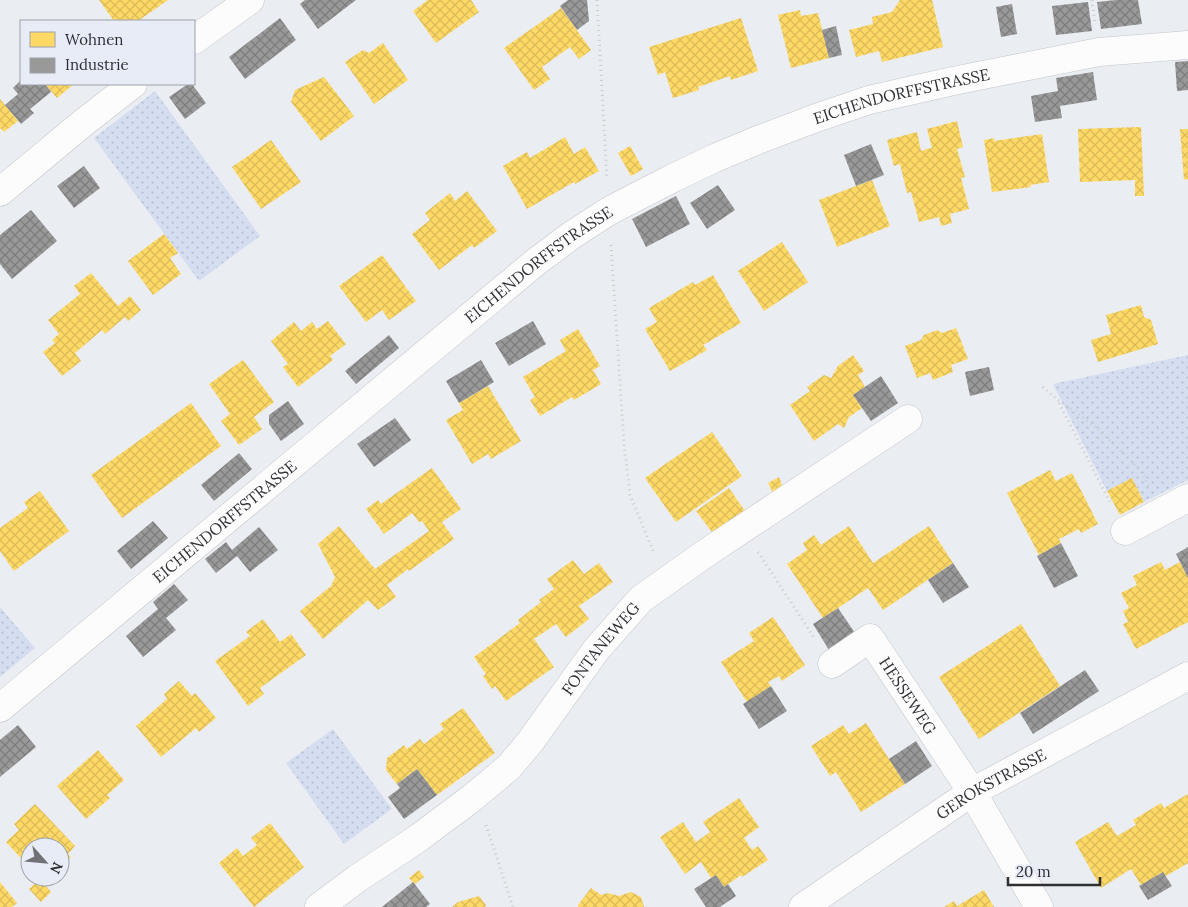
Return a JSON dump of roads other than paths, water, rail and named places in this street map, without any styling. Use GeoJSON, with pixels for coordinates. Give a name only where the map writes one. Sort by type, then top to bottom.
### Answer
{"type":"FeatureCollection","features":[{"type":"Feature","properties":{"kind":"street"},"geometry":{"type":"LineString","coordinates":[[195,39],[250,0]]}},
{"type":"Feature","properties":{"kind":"street","name":"EICHENDORFFSTRASSE"},"geometry":{"type":"LineString","coordinates":[[0,708],[537,261],[609,211],[715,158],[816,118],[869,100],[1099,52],[1188,45]]}},
{"type":"Feature","properties":{"kind":"street"},"geometry":{"type":"LineString","coordinates":[[0,192],[132,85]]}},
{"type":"Feature","properties":{"kind":"street","name":"FONTANEWEG"},"geometry":{"type":"LineString","coordinates":[[319,907],[358,878],[425,834],[509,767],[534,736],[596,650],[641,599],[706,553],[908,419]]}},
{"type":"Feature","properties":{"kind":"street"},"geometry":{"type":"LineString","coordinates":[[1125,531],[1188,498]]}},
{"type":"Feature","properties":{"kind":"street","name":"HESSEWEG"},"geometry":{"type":"LineString","coordinates":[[832,664],[870,638],[972,792]]}},
{"type":"Feature","properties":{"kind":"street","name":"GEROKSTRASSE"},"geometry":{"type":"LineString","coordinates":[[803,907],[972,792],[1188,676]]}},
{"type":"Feature","properties":{"kind":"street"},"geometry":{"type":"LineString","coordinates":[[972,792],[1039,907]]}}]}
